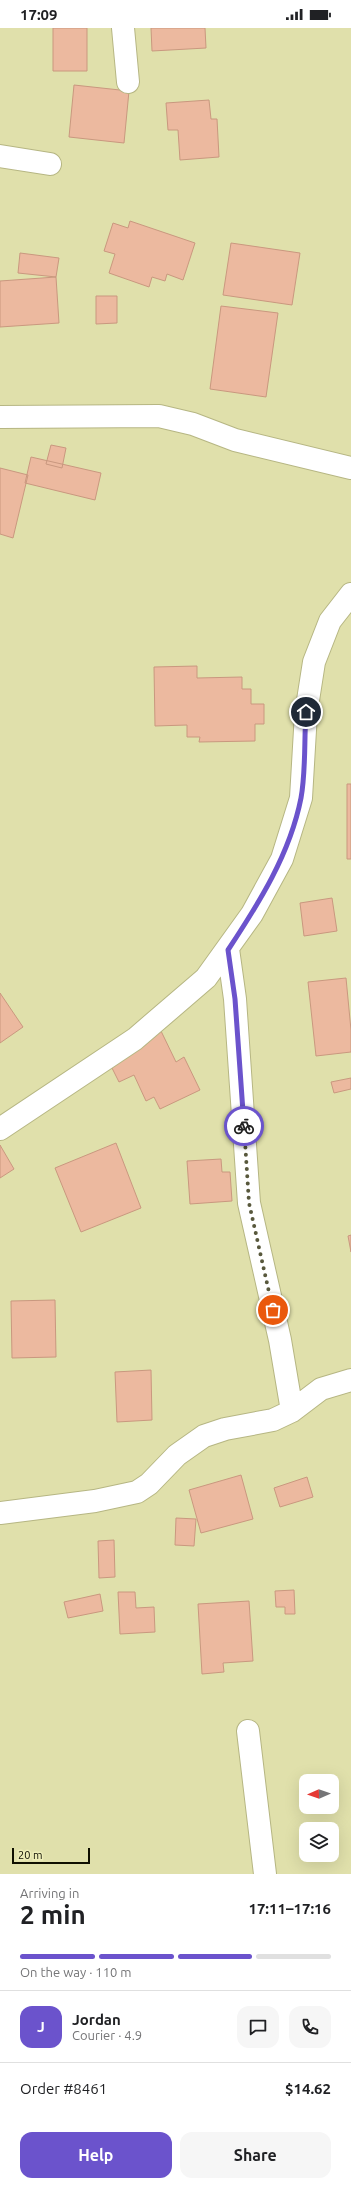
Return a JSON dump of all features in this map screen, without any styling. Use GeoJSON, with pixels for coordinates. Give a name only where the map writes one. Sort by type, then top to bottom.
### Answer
{"type":"FeatureCollection","features":[{"type":"Feature","properties":{"kind":"street"},"geometry":{"type":"LineString","coordinates":[[124,28],[128,82]]}},
{"type":"Feature","properties":{"kind":"street"},"geometry":{"type":"LineString","coordinates":[[0,156],[50,164]]}},
{"type":"Feature","properties":{"kind":"street"},"geometry":{"type":"LineString","coordinates":[[0,418],[159,416],[192,424],[235,440],[351,468]]}},
{"type":"Feature","properties":{"kind":"street"},"geometry":{"type":"LineString","coordinates":[[0,1129],[135,1039],[206,978],[228,950],[252,914],[282,859],[301,798],[306,712],[314,662],[330,621],[351,594]]}},
{"type":"Feature","properties":{"kind":"street"},"geometry":{"type":"LineString","coordinates":[[228,950],[235,1006],[249,1203],[280,1340],[292,1411]]}},
{"type":"Feature","properties":{"kind":"street"},"geometry":{"type":"LineString","coordinates":[[0,1513],[95,1501],[136,1492],[149,1484],[177,1455],[204,1436],[273,1420],[292,1411],[321,1389],[351,1380]]}},
{"type":"Feature","properties":{"kind":"street"},"geometry":{"type":"LineString","coordinates":[[248,1731],[265,1874]]}},
{"type":"Feature","properties":{"kind":"building"},"geometry":{"type":"Polygon","coordinates":[[[53,28],[87,28],[87,71],[53,71],[53,28]]]}},
{"type":"Feature","properties":{"kind":"building"},"geometry":{"type":"Polygon","coordinates":[[[151,28],[205,28],[206,48],[152,51],[151,28]]]}},
{"type":"Feature","properties":{"kind":"building"},"geometry":{"type":"Polygon","coordinates":[[[74,85],[129,91],[124,143],[69,137],[74,85]]]}},
{"type":"Feature","properties":{"kind":"building"},"geometry":{"type":"Polygon","coordinates":[[[209,100],[211,119],[217,119],[219,157],[180,160],[178,130],[168,130],[166,103],[209,100]]]}},
{"type":"Feature","properties":{"kind":"building"},"geometry":{"type":"Polygon","coordinates":[[[130,221],[195,243],[183,280],[167,274],[165,281],[152,277],[149,287],[109,273],[115,254],[104,251],[113,223],[128,228],[130,221]]]}},
{"type":"Feature","properties":{"kind":"building"},"geometry":{"type":"Polygon","coordinates":[[[231,243],[300,253],[292,305],[223,295],[231,243]]]}},
{"type":"Feature","properties":{"kind":"building"},"geometry":{"type":"Polygon","coordinates":[[[20,253],[59,258],[56,277],[18,273],[20,253]]]}},
{"type":"Feature","properties":{"kind":"building"},"geometry":{"type":"Polygon","coordinates":[[[56,277],[59,323],[0,327],[0,281],[56,277]]]}},
{"type":"Feature","properties":{"kind":"building"},"geometry":{"type":"Polygon","coordinates":[[[96,296],[117,296],[117,323],[96,324],[96,296]]]}},
{"type":"Feature","properties":{"kind":"building"},"geometry":{"type":"Polygon","coordinates":[[[221,306],[278,313],[266,397],[210,389],[221,306]]]}},
{"type":"Feature","properties":{"kind":"building"},"geometry":{"type":"Polygon","coordinates":[[[51,445],[66,448],[62,468],[46,464],[51,445]]]}},
{"type":"Feature","properties":{"kind":"building"},"geometry":{"type":"Polygon","coordinates":[[[31,457],[101,473],[95,500],[25,483],[31,457]]]}},
{"type":"Feature","properties":{"kind":"building"},"geometry":{"type":"Polygon","coordinates":[[[0,468],[28,475],[13,538],[0,534],[0,468]]]}},
{"type":"Feature","properties":{"kind":"building"},"geometry":{"type":"Polygon","coordinates":[[[197,666],[197,678],[242,677],[242,689],[251,689],[251,704],[264,704],[264,724],[255,724],[255,741],[199,742],[200,737],[187,737],[187,725],[155,726],[154,667],[197,666]]]}},
{"type":"Feature","properties":{"kind":"building"},"geometry":{"type":"Polygon","coordinates":[[[347,784],[351,784],[351,859],[347,859],[347,784]]]}},
{"type":"Feature","properties":{"kind":"building"},"geometry":{"type":"Polygon","coordinates":[[[332,898],[337,931],[304,936],[300,903],[332,898]]]}},
{"type":"Feature","properties":{"kind":"building"},"geometry":{"type":"Polygon","coordinates":[[[346,978],[351,1030],[351,1052],[316,1056],[308,982],[346,978]]]}},
{"type":"Feature","properties":{"kind":"building"},"geometry":{"type":"Polygon","coordinates":[[[0,993],[23,1027],[0,1043],[0,993]]]}},
{"type":"Feature","properties":{"kind":"building"},"geometry":{"type":"Polygon","coordinates":[[[161,1031],[176,1062],[184,1057],[200,1090],[160,1109],[154,1097],[146,1101],[134,1075],[119,1082],[107,1058],[161,1031]]]}},
{"type":"Feature","properties":{"kind":"building"},"geometry":{"type":"Polygon","coordinates":[[[351,1078],[351,1089],[334,1093],[331,1082],[351,1078]]]}},
{"type":"Feature","properties":{"kind":"building"},"geometry":{"type":"Polygon","coordinates":[[[116,1143],[141,1208],[81,1232],[55,1168],[116,1143]]]}},
{"type":"Feature","properties":{"kind":"building"},"geometry":{"type":"Polygon","coordinates":[[[0,1145],[14,1169],[0,1178],[0,1145]]]}},
{"type":"Feature","properties":{"kind":"building"},"geometry":{"type":"Polygon","coordinates":[[[221,1159],[222,1172],[230,1172],[232,1201],[190,1204],[187,1161],[221,1159]]]}},
{"type":"Feature","properties":{"kind":"building"},"geometry":{"type":"Polygon","coordinates":[[[351,1235],[351,1252],[348,1236],[351,1235]]]}},
{"type":"Feature","properties":{"kind":"building"},"geometry":{"type":"Polygon","coordinates":[[[55,1300],[56,1357],[12,1358],[11,1301],[55,1300]]]}},
{"type":"Feature","properties":{"kind":"building"},"geometry":{"type":"Polygon","coordinates":[[[151,1370],[152,1420],[117,1422],[115,1372],[151,1370]]]}},
{"type":"Feature","properties":{"kind":"building"},"geometry":{"type":"Polygon","coordinates":[[[241,1475],[253,1519],[201,1533],[189,1490],[241,1475]]]}},
{"type":"Feature","properties":{"kind":"building"},"geometry":{"type":"Polygon","coordinates":[[[307,1477],[313,1497],[280,1507],[274,1488],[307,1477]]]}},
{"type":"Feature","properties":{"kind":"building"},"geometry":{"type":"Polygon","coordinates":[[[176,1518],[196,1519],[194,1546],[175,1545],[176,1518]]]}},
{"type":"Feature","properties":{"kind":"building"},"geometry":{"type":"Polygon","coordinates":[[[114,1540],[115,1577],[99,1578],[98,1541],[114,1540]]]}},
{"type":"Feature","properties":{"kind":"building"},"geometry":{"type":"Polygon","coordinates":[[[294,1590],[295,1614],[285,1614],[285,1607],[276,1607],[275,1591],[294,1590]]]}},
{"type":"Feature","properties":{"kind":"building"},"geometry":{"type":"Polygon","coordinates":[[[118,1592],[135,1592],[136,1608],[154,1607],[155,1632],[120,1634],[118,1592]]]}},
{"type":"Feature","properties":{"kind":"building"},"geometry":{"type":"Polygon","coordinates":[[[100,1594],[103,1611],[68,1618],[64,1602],[100,1594]]]}},
{"type":"Feature","properties":{"kind":"building"},"geometry":{"type":"Polygon","coordinates":[[[249,1601],[253,1661],[223,1663],[224,1672],[202,1674],[198,1604],[249,1601]]]}},
{"type":"Feature","properties":{"kind":"way so far"},"geometry":{"type":"LineString","coordinates":[[244,1126],[249,1203],[273,1310]]}},
{"type":"Feature","properties":{"kind":"route"},"geometry":{"type":"LineString","coordinates":[[244,1126],[235,999],[228,950],[252,914],[282,859],[301,798],[306,712]]}}]}
